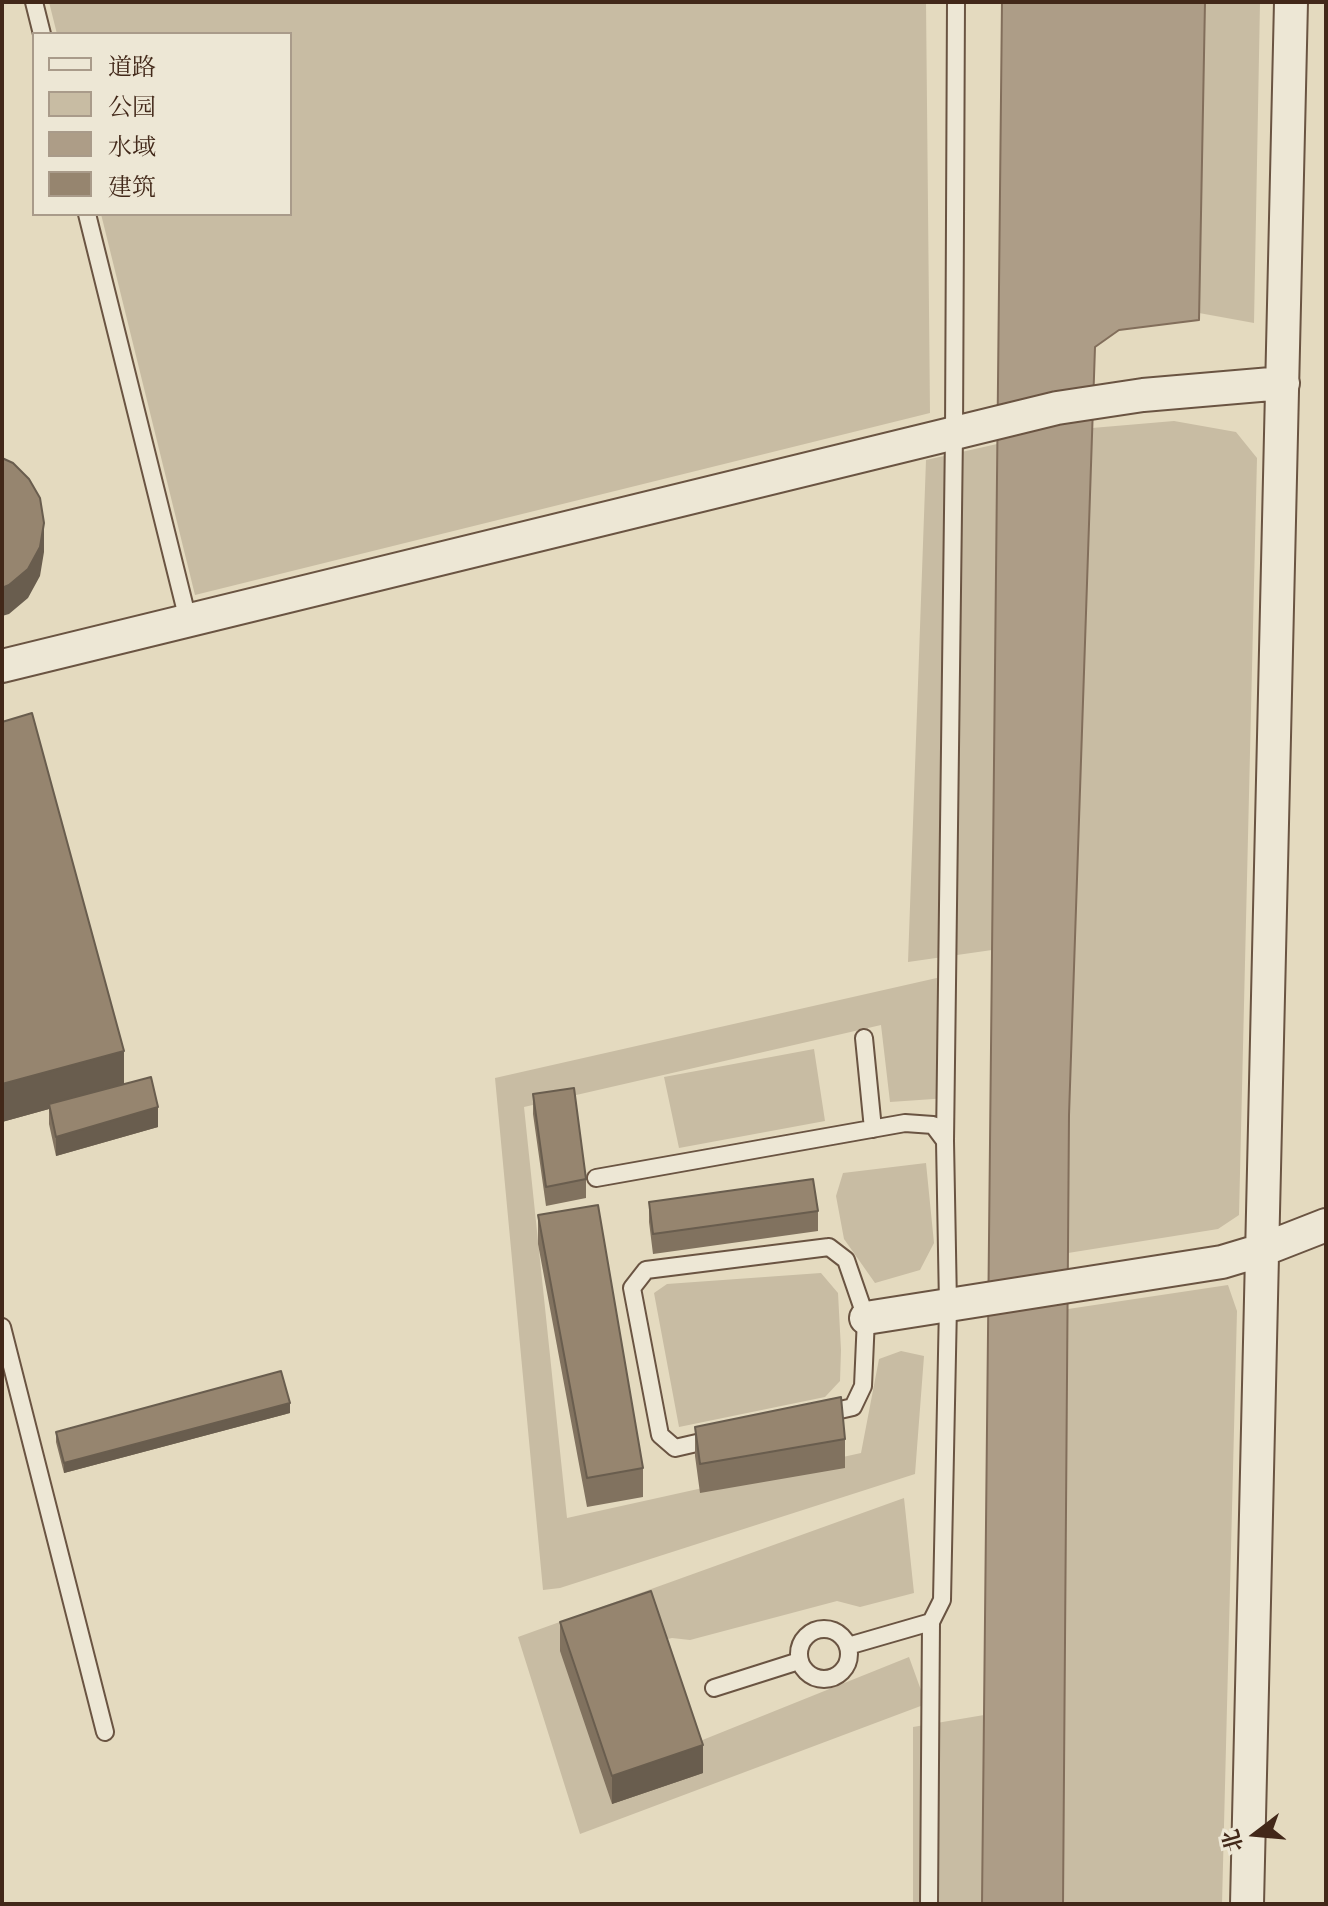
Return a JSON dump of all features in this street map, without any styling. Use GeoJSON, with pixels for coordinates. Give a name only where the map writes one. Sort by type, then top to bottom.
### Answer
{"type":"FeatureCollection","features":[{"type":"Feature","properties":{"kind":"street"},"geometry":{"type":"LineString","coordinates":[[1247,1904],[1291,2]]}},
{"type":"Feature","properties":{"kind":"street"},"geometry":{"type":"LineString","coordinates":[[2,666],[1057,408],[1143,395],[1283,383]]}},
{"type":"Feature","properties":{"kind":"street"},"geometry":{"type":"LineString","coordinates":[[866,1318],[1222,1262],[1326,1225]]}},
{"type":"Feature","properties":{"kind":"lane"},"geometry":{"type":"LineString","coordinates":[[34,2],[42,32]]}},
{"type":"Feature","properties":{"kind":"lane"},"geometry":{"type":"LineString","coordinates":[[929,1904],[931,1622],[942,1600],[948,1305],[945,1141],[956,2]]}},
{"type":"Feature","properties":{"kind":"lane"},"geometry":{"type":"LineString","coordinates":[[87,216],[188,620]]}},
{"type":"Feature","properties":{"kind":"lane"},"geometry":{"type":"LineString","coordinates":[[864,1038],[873,1129]]}},
{"type":"Feature","properties":{"kind":"lane"},"geometry":{"type":"LineString","coordinates":[[596,1178],[905,1123],[933,1125],[945,1141]]}},
{"type":"Feature","properties":{"kind":"lane"},"geometry":{"type":"LineString","coordinates":[[829,1247],[846,1260],[866,1318],[863,1386],[853,1407],[675,1448],[660,1435],[632,1288],[646,1270],[829,1247]]}},
{"type":"Feature","properties":{"kind":"lane"},"geometry":{"type":"LineString","coordinates":[[2,1327],[105,1732]]}},
{"type":"Feature","properties":{"kind":"lane"},"geometry":{"type":"LineString","coordinates":[[848,1646],[931,1622]]}},
{"type":"Feature","properties":{"kind":"lane"},"geometry":{"type":"LineString","coordinates":[[821,1628],[838,1632],[848,1646],[848,1662],[839,1675],[832,1678],[809,1675],[799,1661],[805,1636],[821,1628]]}},
{"type":"Feature","properties":{"kind":"lane"},"geometry":{"type":"LineString","coordinates":[[714,1688],[799,1661]]}},
{"type":"Feature","properties":{"kind":"green space"},"geometry":{"type":"Polygon","coordinates":[[[49,2],[926,2],[930,413],[195,595],[101,216],[292,216],[292,32],[56,32],[49,2]]]}},
{"type":"Feature","properties":{"kind":"green space"},"geometry":{"type":"Polygon","coordinates":[[[1205,2],[1260,2],[1254,323],[1199,313],[1205,2]]]}},
{"type":"Feature","properties":{"kind":"green space"},"geometry":{"type":"Polygon","coordinates":[[[1174,421],[1236,432],[1257,458],[1239,1215],[1218,1229],[1068,1253],[1069,1115],[1092,428],[1174,421]]]}},
{"type":"Feature","properties":{"kind":"green space"},"geometry":{"type":"Polygon","coordinates":[[[997,444],[992,950],[908,962],[926,460],[997,444]]]}},
{"type":"Feature","properties":{"kind":"green space"},"geometry":{"type":"Polygon","coordinates":[[[950,975],[948,1098],[890,1102],[881,1025],[524,1107],[567,1518],[861,1453],[879,1359],[901,1351],[924,1356],[915,1474],[560,1588],[543,1590],[495,1078],[950,975]]]}},
{"type":"Feature","properties":{"kind":"green space"},"geometry":{"type":"Polygon","coordinates":[[[814,1049],[825,1121],[679,1148],[664,1077],[814,1049]]]}},
{"type":"Feature","properties":{"kind":"green space"},"geometry":{"type":"Polygon","coordinates":[[[926,1163],[934,1243],[920,1270],[875,1283],[844,1239],[836,1196],[843,1173],[926,1163]]]}},
{"type":"Feature","properties":{"kind":"green space"},"geometry":{"type":"Polygon","coordinates":[[[821,1273],[838,1293],[840,1381],[825,1397],[679,1427],[654,1293],[667,1284],[821,1273]]]}},
{"type":"Feature","properties":{"kind":"green space"},"geometry":{"type":"Polygon","coordinates":[[[1228,1285],[1237,1311],[1222,1904],[1063,1904],[1068,1309],[1228,1285]]]}},
{"type":"Feature","properties":{"kind":"green space"},"geometry":{"type":"Polygon","coordinates":[[[904,1498],[914,1593],[860,1607],[837,1601],[690,1640],[672,1638],[581,1660],[615,1779],[705,1739],[909,1657],[926,1704],[580,1834],[518,1637],[904,1498]]]}},
{"type":"Feature","properties":{"kind":"green space"},"geometry":{"type":"Polygon","coordinates":[[[984,1715],[983,1904],[913,1904],[913,1727],[984,1715]]]}},
{"type":"Feature","properties":{"kind":"water"},"geometry":{"type":"Polygon","coordinates":[[[1002,2],[1205,2],[1199,320],[1119,330],[1095,347],[1069,1115],[1063,1904],[982,1904],[1002,2]]]}},
{"type":"Feature","properties":{"kind":"building"},"geometry":{"type":"Polygon","coordinates":[[[2,458],[13,463],[29,479],[40,498],[44,523],[40,547],[28,569],[2,588],[2,458]]]}},
{"type":"Feature","properties":{"kind":"building"},"geometry":{"type":"Polygon","coordinates":[[[32,713],[124,1051],[2,1084],[2,722],[32,713]]]}},
{"type":"Feature","properties":{"kind":"building"},"geometry":{"type":"Polygon","coordinates":[[[151,1077],[158,1107],[56,1137],[49,1104],[151,1077]]]}},
{"type":"Feature","properties":{"kind":"building"},"geometry":{"type":"Polygon","coordinates":[[[574,1088],[586,1179],[546,1187],[533,1094],[574,1088]]]}},
{"type":"Feature","properties":{"kind":"building"},"geometry":{"type":"Polygon","coordinates":[[[813,1179],[818,1211],[653,1234],[649,1202],[813,1179]]]}},
{"type":"Feature","properties":{"kind":"building"},"geometry":{"type":"Polygon","coordinates":[[[598,1205],[643,1468],[587,1478],[538,1215],[598,1205]]]}},
{"type":"Feature","properties":{"kind":"building"},"geometry":{"type":"Polygon","coordinates":[[[281,1371],[290,1403],[64,1463],[56,1432],[281,1371]]]}},
{"type":"Feature","properties":{"kind":"building"},"geometry":{"type":"Polygon","coordinates":[[[841,1397],[845,1439],[700,1464],[695,1427],[841,1397]]]}},
{"type":"Feature","properties":{"kind":"building"},"geometry":{"type":"Polygon","coordinates":[[[651,1591],[703,1745],[612,1776],[560,1622],[651,1591]]]}}]}
